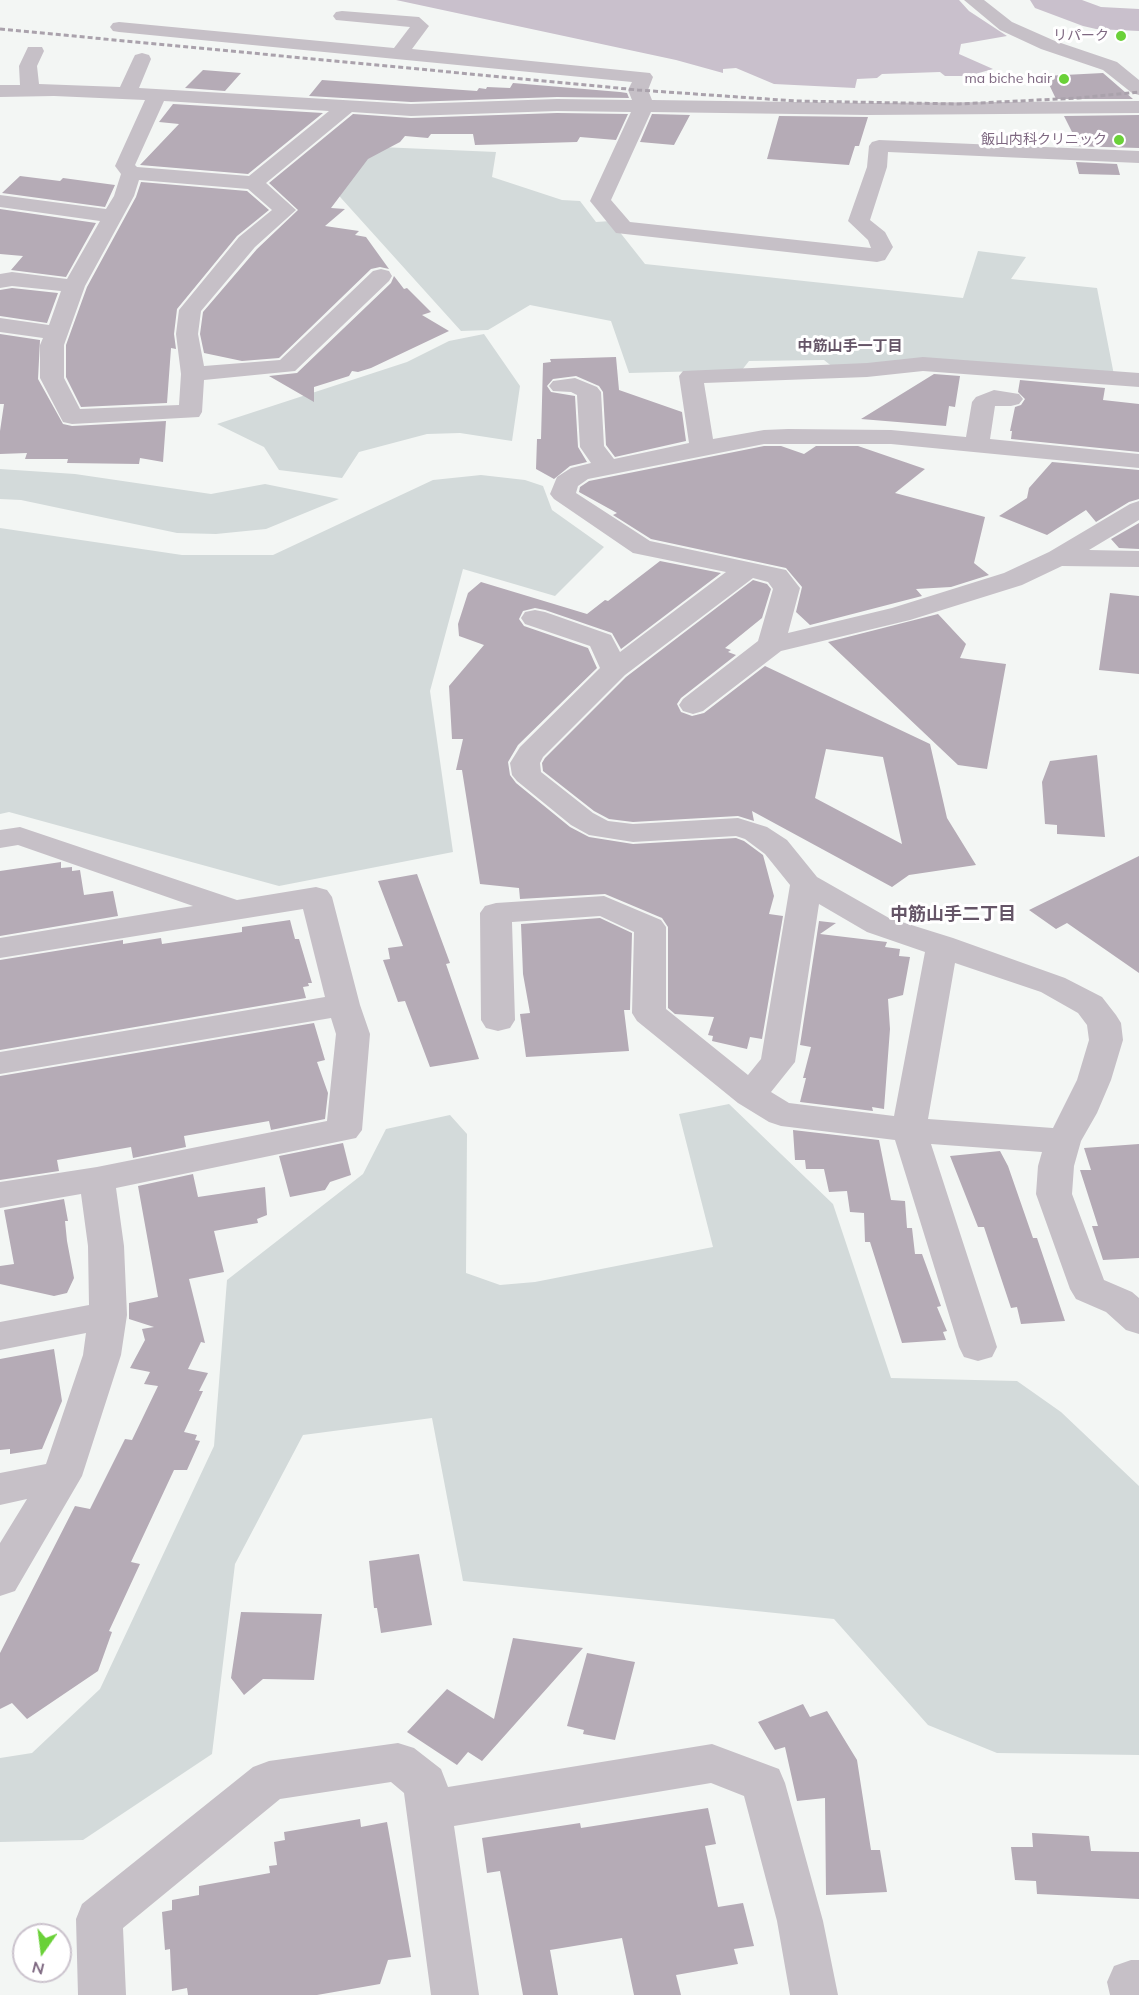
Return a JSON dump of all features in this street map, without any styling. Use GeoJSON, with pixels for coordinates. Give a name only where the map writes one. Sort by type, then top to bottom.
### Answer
{"type":"FeatureCollection","features":[{"type":"Feature","properties":{"kind":"street"},"geometry":{"type":"LineString","coordinates":[[974,0],[1006,26],[1048,45],[1110,66],[1139,89]]}},
{"type":"Feature","properties":{"kind":"street"},"geometry":{"type":"LineString","coordinates":[[335,46],[340,8],[413,21],[420,26],[399,54]]}},
{"type":"Feature","properties":{"kind":"street"},"geometry":{"type":"LineString","coordinates":[[119,27],[643,77],[638,90],[644,105],[600,201],[624,228],[877,255],[882,247],[878,237],[859,221],[877,167],[879,146]]}},
{"type":"Feature","properties":{"kind":"street"},"geometry":{"type":"LineString","coordinates":[[30,90],[28,66],[35,51]]}},
{"type":"Feature","properties":{"kind":"street"},"geometry":{"type":"LineString","coordinates":[[127,93],[142,59]]}},
{"type":"Feature","properties":{"kind":"street"},"geometry":{"type":"LineString","coordinates":[[0,91],[127,93],[346,107],[433,110],[537,105],[868,109],[1139,107]]}},
{"type":"Feature","properties":{"kind":"street"},"geometry":{"type":"LineString","coordinates":[[131,173],[124,195],[74,286],[52,345],[52,378],[72,417],[190,412],[193,374],[187,334],[190,310],[247,242],[285,210],[254,183],[131,173],[125,166],[157,95]]}},
{"type":"Feature","properties":{"kind":"street"},"geometry":{"type":"LineString","coordinates":[[254,183],[346,107]]}},
{"type":"Feature","properties":{"kind":"street"},"geometry":{"type":"LineString","coordinates":[[868,109],[873,142],[879,146],[1139,157]]}},
{"type":"Feature","properties":{"kind":"street"},"geometry":{"type":"LineString","coordinates":[[0,201],[111,216]]}},
{"type":"Feature","properties":{"kind":"street"},"geometry":{"type":"LineString","coordinates":[[193,374],[287,366],[381,276]]}},
{"type":"Feature","properties":{"kind":"street"},"geometry":{"type":"LineString","coordinates":[[0,281],[12,279],[74,286]]}},
{"type":"Feature","properties":{"kind":"street"},"geometry":{"type":"LineString","coordinates":[[0,325],[57,333]]}},
{"type":"Feature","properties":{"kind":"street"},"geometry":{"type":"LineString","coordinates":[[702,447],[691,376],[856,370],[923,364],[1139,380]]}},
{"type":"Feature","properties":{"kind":"street"},"geometry":{"type":"LineString","coordinates":[[561,386],[575,385],[589,392],[592,447],[607,467]]}},
{"type":"Feature","properties":{"kind":"street"},"geometry":{"type":"LineString","coordinates":[[977,445],[984,402],[994,398],[1011,399]]}},
{"type":"Feature","properties":{"kind":"street"},"geometry":{"type":"LineString","coordinates":[[771,645],[787,588],[777,576],[642,547],[617,533],[563,494],[566,482],[580,473],[702,447],[764,437],[830,435],[977,445],[1139,461]]}},
{"type":"Feature","properties":{"kind":"street"},"geometry":{"type":"LineString","coordinates":[[693,705],[771,645],[900,614],[1013,579],[1058,558],[1139,509]]}},
{"type":"Feature","properties":{"kind":"street"},"geometry":{"type":"LineString","coordinates":[[1058,558],[1139,559]]}},
{"type":"Feature","properties":{"kind":"street"},"geometry":{"type":"LineString","coordinates":[[748,569],[615,669],[530,753],[525,763],[527,775],[582,819],[600,830],[633,833],[738,827],[756,833],[776,847],[806,884],[878,925],[942,945],[1053,985],[1090,1005],[1104,1023],[1106,1040],[1094,1080],[1080,1113],[1063,1141],[1055,1176],[1054,1194],[1089,1289],[1132,1302]]}},
{"type":"Feature","properties":{"kind":"street"},"geometry":{"type":"LineString","coordinates":[[535,618],[601,641],[615,669]]}},
{"type":"Feature","properties":{"kind":"street"},"geometry":{"type":"LineString","coordinates":[[0,839],[20,836],[235,910]]}},
{"type":"Feature","properties":{"kind":"street"},"geometry":{"type":"LineString","coordinates":[[750,1095],[778,1062],[806,884]]}},
{"type":"Feature","properties":{"kind":"street"},"geometry":{"type":"LineString","coordinates":[[0,948],[316,897],[343,1005],[353,1034],[344,1130],[97,1179],[0,1195]]}},
{"type":"Feature","properties":{"kind":"street"},"geometry":{"type":"LineString","coordinates":[[498,1020],[496,913],[603,906],[650,927],[649,1012],[750,1095],[781,1114],[909,1130],[1063,1141]]}},
{"type":"Feature","properties":{"kind":"street"},"geometry":{"type":"LineString","coordinates":[[942,945],[909,1130],[978,1347]]}},
{"type":"Feature","properties":{"kind":"street"},"geometry":{"type":"LineString","coordinates":[[0,1063],[343,1005]]}},
{"type":"Feature","properties":{"kind":"street"},"geometry":{"type":"LineString","coordinates":[[0,1579],[62,1476],[102,1355],[108,1315],[106,1246],[97,1179]]}},
{"type":"Feature","properties":{"kind":"street"},"geometry":{"type":"LineString","coordinates":[[0,1336],[108,1315]]}},
{"type":"Feature","properties":{"kind":"street"},"geometry":{"type":"LineString","coordinates":[[0,1489],[62,1476]]}},
{"type":"Feature","properties":{"kind":"street"},"geometry":{"type":"LineString","coordinates":[[102,1995],[99,1918],[269,1781],[398,1762],[425,1783],[455,1995]]}},
{"type":"Feature","properties":{"kind":"street"},"geometry":{"type":"LineString","coordinates":[[430,1810],[712,1763],[763,1783],[800,1921],[814,1995]]}},
{"type":"Feature","properties":{"kind":"street"},"geometry":{"type":"LineString","coordinates":[[1134,1995],[1131,1982],[1139,1982]]}},
{"type":"Feature","properties":{"kind":"shaded area"},"geometry":{"type":"Polygon","coordinates":[[[396,0],[959,0],[969,11],[1007,36],[961,44],[959,54],[993,69],[968,76],[945,76],[940,72],[882,74],[877,78],[857,79],[855,88],[774,84],[736,68],[723,69],[723,73],[676,60],[396,0]]]}},
{"type":"Feature","properties":{"kind":"shaded area"},"geometry":{"type":"Polygon","coordinates":[[[380,147],[496,152],[492,177],[562,200],[580,201],[596,222],[611,221],[645,264],[963,298],[978,251],[1026,257],[1011,279],[1097,288],[1114,375],[834,368],[824,360],[749,361],[742,370],[629,373],[611,321],[530,305],[488,330],[461,331],[332,188],[380,147]]]}},
{"type":"Feature","properties":{"kind":"shaded area"},"geometry":{"type":"Polygon","coordinates":[[[484,334],[520,386],[512,441],[460,433],[427,434],[359,452],[342,478],[279,470],[264,447],[217,424],[407,362],[449,341],[484,334]]]}},
{"type":"Feature","properties":{"kind":"shaded area"},"geometry":{"type":"Polygon","coordinates":[[[0,469],[75,474],[211,494],[265,484],[339,499],[266,529],[216,534],[177,533],[21,500],[0,499],[0,469]]]}},
{"type":"Feature","properties":{"kind":"shaded area"},"geometry":{"type":"Polygon","coordinates":[[[481,475],[525,480],[543,486],[552,510],[604,547],[555,596],[463,569],[430,691],[453,852],[279,886],[9,812],[0,814],[0,528],[182,555],[273,555],[433,480],[481,475]]]}},
{"type":"Feature","properties":{"kind":"shaded area"},"geometry":{"type":"Polygon","coordinates":[[[729,1104],[833,1204],[891,1378],[1017,1381],[1061,1412],[1139,1486],[1139,1755],[997,1753],[928,1725],[834,1619],[463,1581],[432,1418],[303,1435],[235,1564],[212,1754],[83,1840],[0,1842],[0,1758],[32,1753],[100,1689],[214,1446],[227,1280],[363,1174],[386,1129],[450,1115],[467,1134],[466,1273],[500,1285],[535,1282],[713,1247],[679,1114],[729,1104]]]}},
{"type":"Feature","properties":{"kind":"building"},"geometry":{"type":"Polygon","coordinates":[[[203,70],[241,73],[225,91],[185,88],[203,70]]]}},
{"type":"Feature","properties":{"kind":"building"},"geometry":{"type":"Polygon","coordinates":[[[1103,73],[1133,99],[1056,99],[1045,76],[1103,73]]]}},
{"type":"Feature","properties":{"kind":"building"},"geometry":{"type":"Polygon","coordinates":[[[322,80],[477,91],[479,88],[486,89],[487,87],[510,88],[513,83],[620,92],[627,93],[629,98],[557,97],[411,102],[309,96],[322,80]]]}},
{"type":"Feature","properties":{"kind":"building"},"geometry":{"type":"Polygon","coordinates":[[[173,104],[323,113],[248,174],[140,165],[179,124],[159,122],[173,104]]]}},
{"type":"Feature","properties":{"kind":"building"},"geometry":{"type":"Polygon","coordinates":[[[557,113],[628,114],[616,140],[580,137],[577,142],[475,145],[473,134],[431,134],[428,138],[405,136],[400,142],[368,159],[331,208],[345,209],[325,226],[359,231],[355,235],[366,237],[389,269],[380,267],[371,269],[279,358],[242,361],[204,353],[200,334],[203,312],[257,249],[298,210],[269,183],[353,114],[411,118],[557,113]]]}},
{"type":"Feature","properties":{"kind":"building"},"geometry":{"type":"Polygon","coordinates":[[[652,114],[690,115],[674,145],[640,142],[652,114]]]}},
{"type":"Feature","properties":{"kind":"building"},"geometry":{"type":"Polygon","coordinates":[[[1139,115],[1139,148],[1070,146],[1067,136],[1074,136],[1064,116],[1139,115]]]}},
{"type":"Feature","properties":{"kind":"building"},"geometry":{"type":"Polygon","coordinates":[[[779,116],[868,117],[859,146],[855,146],[849,165],[767,159],[779,116]]]}},
{"type":"Feature","properties":{"kind":"building"},"geometry":{"type":"Polygon","coordinates":[[[1076,162],[1117,164],[1120,175],[1079,174],[1076,162]]]}},
{"type":"Feature","properties":{"kind":"building"},"geometry":{"type":"Polygon","coordinates":[[[20,176],[60,181],[63,178],[115,185],[105,207],[2,193],[20,176]]]}},
{"type":"Feature","properties":{"kind":"building"},"geometry":{"type":"Polygon","coordinates":[[[141,182],[247,191],[269,210],[237,236],[177,309],[174,334],[176,349],[171,348],[167,403],[81,407],[66,377],[66,345],[87,287],[136,197],[141,182]]]}},
{"type":"Feature","properties":{"kind":"building"},"geometry":{"type":"Polygon","coordinates":[[[0,209],[96,223],[66,277],[11,270],[23,256],[0,254],[0,209]]]}},
{"type":"Feature","properties":{"kind":"building"},"geometry":{"type":"Polygon","coordinates":[[[394,276],[404,289],[407,288],[431,312],[422,315],[449,331],[371,368],[358,372],[352,371],[349,376],[314,387],[314,402],[269,376],[297,373],[391,283],[394,276]]]}},
{"type":"Feature","properties":{"kind":"building"},"geometry":{"type":"Polygon","coordinates":[[[12,288],[58,293],[47,323],[0,316],[0,290],[12,288]]]}},
{"type":"Feature","properties":{"kind":"building"},"geometry":{"type":"Polygon","coordinates":[[[0,334],[40,340],[38,379],[63,424],[72,426],[166,421],[163,462],[140,458],[139,464],[67,463],[68,459],[25,459],[27,453],[0,454],[0,431],[4,404],[0,404],[0,334]]]}},
{"type":"Feature","properties":{"kind":"building"},"geometry":{"type":"Polygon","coordinates":[[[616,357],[619,390],[682,412],[686,441],[615,457],[606,445],[603,392],[599,386],[576,376],[553,379],[547,386],[551,392],[575,396],[578,447],[587,462],[570,466],[554,479],[536,469],[537,439],[541,439],[543,363],[551,362],[550,359],[616,357]]]}},
{"type":"Feature","properties":{"kind":"building"},"geometry":{"type":"Polygon","coordinates":[[[934,374],[960,376],[955,407],[949,406],[946,426],[861,419],[934,374]]]}},
{"type":"Feature","properties":{"kind":"building"},"geometry":{"type":"Polygon","coordinates":[[[1020,380],[1105,388],[1103,400],[1139,404],[1139,452],[1011,439],[1012,431],[1010,431],[1015,407],[1021,405],[1025,399],[1018,392],[1020,380]]]}},
{"type":"Feature","properties":{"kind":"building"},"geometry":{"type":"Polygon","coordinates":[[[764,446],[781,446],[804,454],[816,446],[858,446],[925,469],[895,493],[985,517],[974,563],[989,575],[951,587],[916,589],[922,596],[810,625],[796,612],[802,587],[786,568],[651,539],[613,515],[617,513],[579,492],[580,487],[589,481],[764,446]]]}},
{"type":"Feature","properties":{"kind":"building"},"geometry":{"type":"Polygon","coordinates":[[[1052,462],[1139,470],[1139,499],[1129,502],[1096,522],[1086,510],[1047,535],[999,516],[1027,498],[1029,488],[1052,462]]]}},
{"type":"Feature","properties":{"kind":"building"},"geometry":{"type":"Polygon","coordinates":[[[1139,523],[1139,549],[1119,548],[1111,539],[1139,523]]]}},
{"type":"Feature","properties":{"kind":"building"},"geometry":{"type":"Polygon","coordinates":[[[660,561],[721,573],[621,649],[612,633],[545,610],[535,608],[523,611],[519,619],[524,626],[588,648],[597,668],[518,745],[508,762],[510,775],[516,783],[570,827],[589,837],[633,844],[736,838],[763,855],[774,896],[769,914],[783,916],[762,1039],[750,1037],[747,1049],[712,1041],[713,1036],[708,1035],[714,1017],[675,1014],[668,1008],[668,927],[662,918],[605,894],[520,899],[519,888],[480,884],[462,770],[456,770],[463,739],[452,739],[449,686],[484,645],[459,636],[458,624],[468,593],[481,582],[587,614],[605,600],[608,601],[660,561]]]}},
{"type":"Feature","properties":{"kind":"building"},"geometry":{"type":"Polygon","coordinates":[[[753,580],[767,584],[771,589],[762,618],[725,648],[736,655],[681,698],[677,704],[681,712],[692,716],[704,713],[765,666],[930,744],[947,818],[976,865],[909,875],[892,887],[752,811],[754,821],[738,816],[633,822],[609,819],[594,811],[543,771],[542,763],[626,677],[753,580]],[[826,749],[815,798],[902,844],[883,757],[826,749]]]}},
{"type":"Feature","properties":{"kind":"building"},"geometry":{"type":"Polygon","coordinates":[[[1110,593],[1139,596],[1139,674],[1099,670],[1110,593]]]}},
{"type":"Feature","properties":{"kind":"building"},"geometry":{"type":"Polygon","coordinates":[[[938,614],[966,644],[960,658],[1006,664],[987,769],[958,765],[828,642],[938,614]]]}},
{"type":"Feature","properties":{"kind":"building"},"geometry":{"type":"Polygon","coordinates":[[[1097,755],[1105,837],[1057,834],[1057,825],[1045,824],[1042,782],[1050,761],[1097,755]]]}},
{"type":"Feature","properties":{"kind":"building"},"geometry":{"type":"Polygon","coordinates":[[[1139,856],[1139,973],[1067,923],[1056,929],[1029,910],[1139,856]]]}},
{"type":"Feature","properties":{"kind":"building"},"geometry":{"type":"Polygon","coordinates":[[[61,862],[61,868],[72,867],[72,871],[80,870],[84,895],[113,891],[118,916],[0,936],[0,871],[61,862]]]}},
{"type":"Feature","properties":{"kind":"building"},"geometry":{"type":"Polygon","coordinates":[[[417,874],[450,963],[446,964],[479,1059],[430,1067],[405,1001],[398,1002],[383,960],[390,959],[388,948],[403,946],[378,881],[417,874]]]}},
{"type":"Feature","properties":{"kind":"building"},"geometry":{"type":"Polygon","coordinates":[[[600,918],[632,933],[630,1010],[624,1010],[629,1051],[526,1057],[520,1014],[530,1013],[523,974],[521,924],[600,918]]]}},
{"type":"Feature","properties":{"kind":"building"},"geometry":{"type":"Polygon","coordinates":[[[290,920],[295,939],[299,939],[312,983],[303,987],[306,998],[0,1050],[0,960],[123,940],[123,944],[161,938],[162,944],[242,932],[242,927],[290,920]]]}},
{"type":"Feature","properties":{"kind":"building"},"geometry":{"type":"Polygon","coordinates":[[[819,921],[836,923],[820,934],[887,942],[885,947],[900,949],[899,956],[910,957],[903,995],[888,999],[890,1029],[884,1109],[872,1107],[873,1111],[800,1102],[811,1047],[800,1045],[819,921]]]}},
{"type":"Feature","properties":{"kind":"building"},"geometry":{"type":"Polygon","coordinates":[[[314,1023],[325,1060],[317,1062],[328,1093],[325,1119],[271,1130],[269,1121],[184,1136],[186,1147],[133,1158],[131,1147],[57,1160],[59,1171],[0,1180],[0,1076],[314,1023]]]}},
{"type":"Feature","properties":{"kind":"building"},"geometry":{"type":"Polygon","coordinates":[[[793,1130],[879,1140],[891,1200],[905,1201],[907,1228],[912,1228],[915,1254],[922,1254],[941,1306],[937,1307],[947,1331],[943,1332],[946,1340],[902,1343],[870,1242],[865,1242],[864,1213],[850,1212],[847,1191],[829,1192],[824,1169],[806,1169],[805,1160],[795,1160],[793,1130]]]}},
{"type":"Feature","properties":{"kind":"building"},"geometry":{"type":"Polygon","coordinates":[[[343,1143],[351,1175],[330,1182],[325,1190],[290,1197],[279,1156],[343,1143]]]}},
{"type":"Feature","properties":{"kind":"building"},"geometry":{"type":"Polygon","coordinates":[[[1139,1144],[1139,1258],[1103,1260],[1092,1226],[1098,1226],[1080,1170],[1091,1170],[1084,1148],[1139,1144]]]}},
{"type":"Feature","properties":{"kind":"building"},"geometry":{"type":"Polygon","coordinates":[[[1000,1151],[1008,1166],[1033,1238],[1037,1238],[1065,1321],[1021,1324],[1017,1307],[1011,1308],[984,1227],[978,1227],[950,1156],[1000,1151]]]}},
{"type":"Feature","properties":{"kind":"building"},"geometry":{"type":"Polygon","coordinates":[[[193,1174],[198,1197],[265,1187],[267,1215],[257,1219],[258,1223],[214,1231],[224,1272],[189,1279],[205,1343],[201,1342],[188,1369],[208,1373],[199,1391],[203,1391],[184,1432],[197,1435],[195,1440],[200,1441],[187,1470],[174,1470],[131,1562],[140,1564],[109,1631],[112,1632],[98,1671],[27,1719],[12,1703],[0,1709],[0,1653],[75,1506],[90,1509],[125,1439],[132,1440],[158,1386],[144,1384],[150,1372],[130,1368],[145,1340],[142,1329],[154,1327],[129,1319],[129,1303],[158,1297],[138,1186],[193,1174]]]}},
{"type":"Feature","properties":{"kind":"building"},"geometry":{"type":"Polygon","coordinates":[[[64,1199],[68,1221],[65,1221],[67,1241],[74,1278],[67,1293],[54,1296],[0,1284],[0,1266],[14,1264],[4,1210],[64,1199]]]}},
{"type":"Feature","properties":{"kind":"building"},"geometry":{"type":"Polygon","coordinates":[[[54,1349],[62,1401],[42,1449],[10,1454],[10,1449],[0,1450],[0,1359],[54,1349]]]}},
{"type":"Feature","properties":{"kind":"building"},"geometry":{"type":"Polygon","coordinates":[[[419,1554],[432,1625],[381,1633],[377,1608],[374,1608],[369,1561],[419,1554]]]}},
{"type":"Feature","properties":{"kind":"building"},"geometry":{"type":"Polygon","coordinates":[[[241,1612],[322,1614],[314,1680],[263,1679],[244,1695],[231,1678],[241,1612]]]}},
{"type":"Feature","properties":{"kind":"building"},"geometry":{"type":"Polygon","coordinates":[[[513,1638],[583,1648],[482,1761],[468,1752],[457,1765],[407,1732],[447,1689],[494,1719],[513,1638]]]}},
{"type":"Feature","properties":{"kind":"building"},"geometry":{"type":"Polygon","coordinates":[[[587,1653],[635,1662],[615,1740],[583,1734],[584,1730],[567,1726],[587,1653]]]}},
{"type":"Feature","properties":{"kind":"building"},"geometry":{"type":"Polygon","coordinates":[[[803,1704],[810,1717],[827,1711],[857,1760],[871,1850],[880,1850],[887,1892],[826,1895],[825,1798],[797,1801],[785,1747],[775,1750],[758,1722],[803,1704]]]}},
{"type":"Feature","properties":{"kind":"building"},"geometry":{"type":"Polygon","coordinates":[[[708,1808],[716,1844],[705,1846],[718,1907],[743,1903],[754,1946],[734,1949],[738,1964],[676,1975],[681,1995],[634,1995],[622,1938],[550,1950],[558,1995],[523,1995],[500,1871],[487,1873],[482,1838],[580,1823],[581,1828],[708,1808]]]}},
{"type":"Feature","properties":{"kind":"building"},"geometry":{"type":"Polygon","coordinates":[[[360,1819],[361,1827],[387,1822],[411,1957],[388,1960],[380,1984],[317,1995],[188,1995],[187,1988],[172,1991],[170,1949],[165,1950],[162,1912],[172,1910],[172,1900],[199,1895],[199,1886],[270,1873],[269,1866],[277,1865],[274,1842],[285,1840],[284,1832],[360,1819]]]}},
{"type":"Feature","properties":{"kind":"building"},"geometry":{"type":"Polygon","coordinates":[[[1032,1833],[1089,1836],[1091,1851],[1139,1852],[1139,1899],[1037,1894],[1036,1881],[1015,1880],[1011,1847],[1033,1847],[1032,1833]]]}},
{"type":"Feature","properties":{"kind":"waterway"},"geometry":{"type":"LineString","coordinates":[[1048,0],[1096,18],[1139,20]]}},
{"type":"Feature","properties":{"kind":"railway"},"geometry":{"type":"LineString","coordinates":[[0,29],[638,90],[796,101],[959,104],[1078,98],[1139,92]]}},
{"type":"Feature","properties":{"kind":"place","name":"リパーク"},"geometry":{"type":"Point","coordinates":[1121,36]}},
{"type":"Feature","properties":{"kind":"place","name":"ma biche hair"},"geometry":{"type":"Point","coordinates":[1064,79]}},
{"type":"Feature","properties":{"kind":"place","name":"飯山内科クリニック"},"geometry":{"type":"Point","coordinates":[1119,140]}},
{"type":"Feature","properties":{"kind":"district","name":"中筋山手一丁目"},"geometry":{"type":"Point","coordinates":[850,346]}},
{"type":"Feature","properties":{"kind":"district","name":"中筋山手二丁目"},"geometry":{"type":"Point","coordinates":[953,915]}}]}
